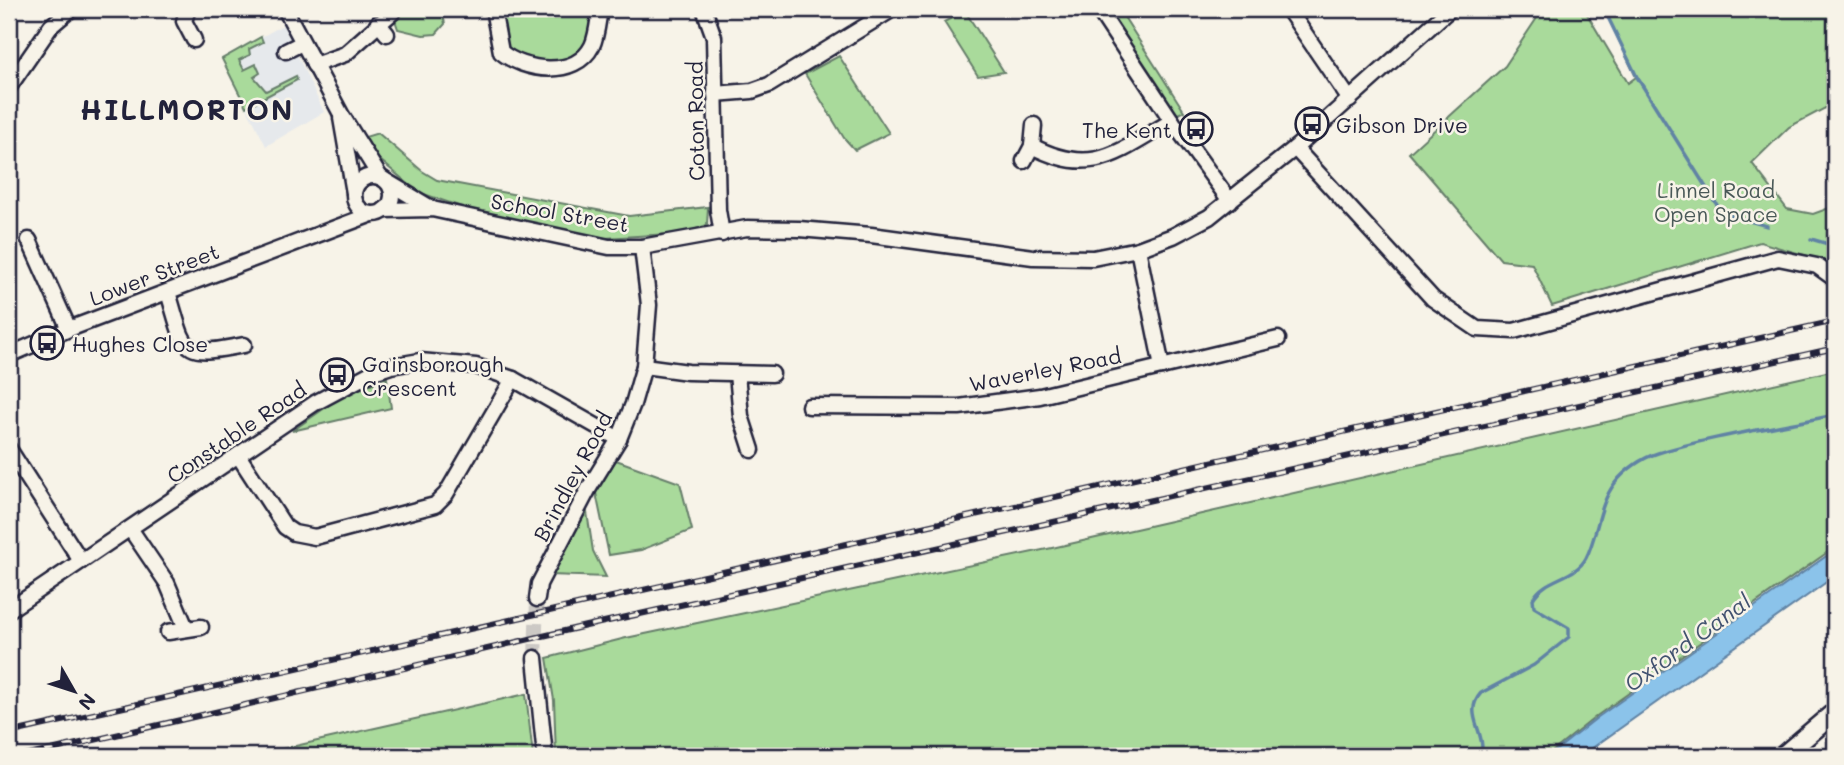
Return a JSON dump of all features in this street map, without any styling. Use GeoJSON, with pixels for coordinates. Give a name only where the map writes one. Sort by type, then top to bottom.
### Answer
{"type":"FeatureCollection","features":[{"type":"Feature","properties":{"kind":"street"},"geometry":{"type":"LineString","coordinates":[[9,87],[51,26],[71,9]]}},
{"type":"Feature","properties":{"kind":"street"},"geometry":{"type":"LineString","coordinates":[[188,9],[184,22],[194,40]]}},
{"type":"Feature","properties":{"kind":"street","name":"School Street"},"geometry":{"type":"LineString","coordinates":[[285,9],[341,114],[383,179],[432,209]]}},
{"type":"Feature","properties":{"kind":"street"},"geometry":{"type":"LineString","coordinates":[[493,9],[501,52],[522,65],[571,66],[592,46],[600,9]]}},
{"type":"Feature","properties":{"kind":"street","name":"Coton Road"},"geometry":{"type":"LineString","coordinates":[[704,9],[714,37],[718,210],[722,234]]}},
{"type":"Feature","properties":{"kind":"street"},"geometry":{"type":"LineString","coordinates":[[715,94],[752,92],[769,85],[893,9]]}},
{"type":"Feature","properties":{"kind":"street"},"geometry":{"type":"LineString","coordinates":[[1098,9],[1172,121],[1230,201]]}},
{"type":"Feature","properties":{"kind":"street"},"geometry":{"type":"LineString","coordinates":[[1288,9],[1350,100]]}},
{"type":"Feature","properties":{"kind":"street"},"geometry":{"type":"LineString","coordinates":[[722,234],[747,228],[811,230],[1062,259],[1093,258],[1138,249],[1172,236],[1209,217],[1230,201],[1350,100],[1450,9]]}},
{"type":"Feature","properties":{"kind":"street"},"geometry":{"type":"LineString","coordinates":[[314,65],[345,54],[383,29],[394,11]]}},
{"type":"Feature","properties":{"kind":"street"},"geometry":{"type":"LineString","coordinates":[[286,51],[302,43]]}},
{"type":"Feature","properties":{"kind":"street","name":"School Street"},"geometry":{"type":"LineString","coordinates":[[341,114],[354,195]]}},
{"type":"Feature","properties":{"kind":"street"},"geometry":{"type":"LineString","coordinates":[[1032,146],[1057,159],[1086,161],[1113,155],[1172,121]]}},
{"type":"Feature","properties":{"kind":"street"},"geometry":{"type":"LineString","coordinates":[[1024,161],[1032,146],[1034,125]]}},
{"type":"Feature","properties":{"kind":"street"},"geometry":{"type":"LineString","coordinates":[[1295,148],[1433,299],[1477,329],[1514,331],[1778,258],[1816,266],[1835,279]]}},
{"type":"Feature","properties":{"kind":"street"},"geometry":{"type":"LineString","coordinates":[[363,178],[383,179],[392,196],[378,212],[362,210],[354,195],[363,178]]}},
{"type":"Feature","properties":{"kind":"street","name":"Lower Street"},"geometry":{"type":"LineString","coordinates":[[316,233],[343,214],[354,195]]}},
{"type":"Feature","properties":{"kind":"street","name":"School Street"},"geometry":{"type":"LineString","coordinates":[[378,212],[432,209],[609,247],[642,247],[722,234]]}},
{"type":"Feature","properties":{"kind":"street","name":"Lower Street"},"geometry":{"type":"LineString","coordinates":[[9,355],[316,233],[378,212]]}},
{"type":"Feature","properties":{"kind":"street"},"geometry":{"type":"LineString","coordinates":[[29,240],[69,329]]}},
{"type":"Feature","properties":{"kind":"street","name":"Brindley Road"},"geometry":{"type":"LineString","coordinates":[[537,598],[539,584],[564,536],[620,439],[644,366],[649,305],[642,247]]}},
{"type":"Feature","properties":{"kind":"street"},"geometry":{"type":"LineString","coordinates":[[1138,249],[1162,367]]}},
{"type":"Feature","properties":{"kind":"street"},"geometry":{"type":"LineString","coordinates":[[168,292],[183,343],[193,351],[205,353],[244,345]]}},
{"type":"Feature","properties":{"kind":"street","name":"Waverley Road"},"geometry":{"type":"LineString","coordinates":[[809,406],[959,407],[1040,396],[1278,339]]}},
{"type":"Feature","properties":{"kind":"street","name":"Constable Road"},"geometry":{"type":"LineString","coordinates":[[9,610],[315,403],[373,372],[391,366],[420,361],[475,366],[513,379],[620,439]]}},
{"type":"Feature","properties":{"kind":"street"},"geometry":{"type":"LineString","coordinates":[[644,366],[688,372],[772,374]]}},
{"type":"Feature","properties":{"kind":"street"},"geometry":{"type":"LineString","coordinates":[[737,374],[741,416],[751,450]]}},
{"type":"Feature","properties":{"kind":"street"},"geometry":{"type":"LineString","coordinates":[[238,456],[285,527],[294,533],[315,537],[425,510],[446,494],[513,379]]}},
{"type":"Feature","properties":{"kind":"street"},"geometry":{"type":"LineString","coordinates":[[9,449],[81,561]]}},
{"type":"Feature","properties":{"kind":"street"},"geometry":{"type":"LineString","coordinates":[[131,530],[193,628],[167,632]]}},
{"type":"Feature","properties":{"kind":"street"},"geometry":{"type":"LineString","coordinates":[[535,658],[545,756]]}},
{"type":"Feature","properties":{"kind":"street"},"geometry":{"type":"LineString","coordinates":[[1783,756],[1835,712]]}},
{"type":"Feature","properties":{"kind":"shaded area"},"geometry":{"type":"Polygon","coordinates":[[[283,25],[324,112],[266,146],[222,59],[283,25]]]}},
{"type":"Feature","properties":{"kind":"green space"},"geometry":{"type":"Polygon","coordinates":[[[399,9],[442,9],[445,24],[436,34],[423,35],[398,29],[395,20],[399,9]]]}},
{"type":"Feature","properties":{"kind":"green space"},"geometry":{"type":"Polygon","coordinates":[[[502,9],[596,9],[588,46],[568,64],[525,61],[508,52],[502,9]]]}},
{"type":"Feature","properties":{"kind":"green space"},"geometry":{"type":"Polygon","coordinates":[[[1108,9],[1119,9],[1184,111],[1174,116],[1108,9]]]}},
{"type":"Feature","properties":{"kind":"green space","name":"Linnel Road Open Space"},"geometry":{"type":"Polygon","coordinates":[[[1543,9],[1584,9],[1628,83],[1636,77],[1604,9],[1835,9],[1835,103],[1789,127],[1752,163],[1787,209],[1813,214],[1835,206],[1835,264],[1760,242],[1552,306],[1532,264],[1501,260],[1409,153],[1505,66],[1543,9]]]}},
{"type":"Feature","properties":{"kind":"green space"},"geometry":{"type":"Polygon","coordinates":[[[965,11],[1004,72],[978,76],[944,22],[965,11]]]}},
{"type":"Feature","properties":{"kind":"green space"},"geometry":{"type":"Polygon","coordinates":[[[261,37],[263,42],[249,49],[250,55],[239,60],[244,70],[256,64],[260,73],[254,77],[266,91],[296,76],[297,80],[246,107],[222,59],[261,37]]]}},
{"type":"Feature","properties":{"kind":"green space"},"geometry":{"type":"Polygon","coordinates":[[[839,56],[889,133],[855,150],[844,138],[805,74],[839,56]]]}},
{"type":"Feature","properties":{"kind":"green space"},"geometry":{"type":"Polygon","coordinates":[[[378,133],[422,171],[437,180],[629,216],[708,207],[707,225],[685,233],[605,238],[479,213],[418,192],[374,155],[365,137],[378,133]]]}},
{"type":"Feature","properties":{"kind":"green space"},"geometry":{"type":"Polygon","coordinates":[[[1835,370],[1835,547],[1598,715],[1547,756],[556,756],[554,700],[547,658],[626,638],[1052,548],[1835,370]]]}},
{"type":"Feature","properties":{"kind":"green space"},"geometry":{"type":"Polygon","coordinates":[[[387,378],[391,408],[292,431],[342,396],[387,378]]]}},
{"type":"Feature","properties":{"kind":"green space"},"geometry":{"type":"Polygon","coordinates":[[[616,460],[680,483],[692,530],[641,550],[609,555],[596,493],[616,460]]]}},
{"type":"Feature","properties":{"kind":"green space"},"geometry":{"type":"Polygon","coordinates":[[[586,506],[593,551],[606,577],[550,575],[586,506]]]}},
{"type":"Feature","properties":{"kind":"green space"},"geometry":{"type":"Polygon","coordinates":[[[526,694],[533,756],[251,756],[526,694]]]}},
{"type":"Feature","properties":{"kind":"water"},"geometry":{"type":"Polygon","coordinates":[[[1835,550],[1835,576],[1581,756],[1549,756],[1598,717],[1835,550]]]}},
{"type":"Feature","properties":{"kind":"waterway"},"geometry":{"type":"LineString","coordinates":[[1604,9],[1637,77],[1722,213],[1767,226]]}},
{"type":"Feature","properties":{"kind":"waterway"},"geometry":{"type":"LineString","coordinates":[[1811,239],[1835,246]]}},
{"type":"Feature","properties":{"kind":"waterway"},"geometry":{"type":"LineString","coordinates":[[1481,756],[1481,739],[1474,716],[1476,701],[1481,693],[1534,665],[1569,637],[1569,628],[1534,607],[1533,599],[1545,586],[1581,565],[1590,549],[1609,492],[1624,474],[1646,458],[1679,447],[1835,415]]}},
{"type":"Feature","properties":{"kind":"tunnel"},"geometry":{"type":"LineString","coordinates":[[535,658],[537,599]]}},
{"type":"Feature","properties":{"kind":"railway"},"geometry":{"type":"LineString","coordinates":[[9,733],[1835,321]]}},
{"type":"Feature","properties":{"kind":"railway"},"geometry":{"type":"LineString","coordinates":[[25,756],[586,626],[1835,348]]}},
{"type":"Feature","properties":{"kind":"place","name":"Gibson Drive"},"geometry":{"type":"Point","coordinates":[1312,124]}},
{"type":"Feature","properties":{"kind":"place","name":"The Kent"},"geometry":{"type":"Point","coordinates":[1196,129]}},
{"type":"Feature","properties":{"kind":"place","name":"Hughes Close"},"geometry":{"type":"Point","coordinates":[47,343]}},
{"type":"Feature","properties":{"kind":"place","name":"Gainsborough Crescent"},"geometry":{"type":"Point","coordinates":[337,375]}},
{"type":"Feature","properties":{"kind":"district","name":"HILLMORTON"},"geometry":{"type":"Point","coordinates":[187,109]}},
{"type":"Feature","properties":{"kind":"water label","name":"Oxford Canal"},"geometry":{"type":"Point","coordinates":[1687,642]}}]}
